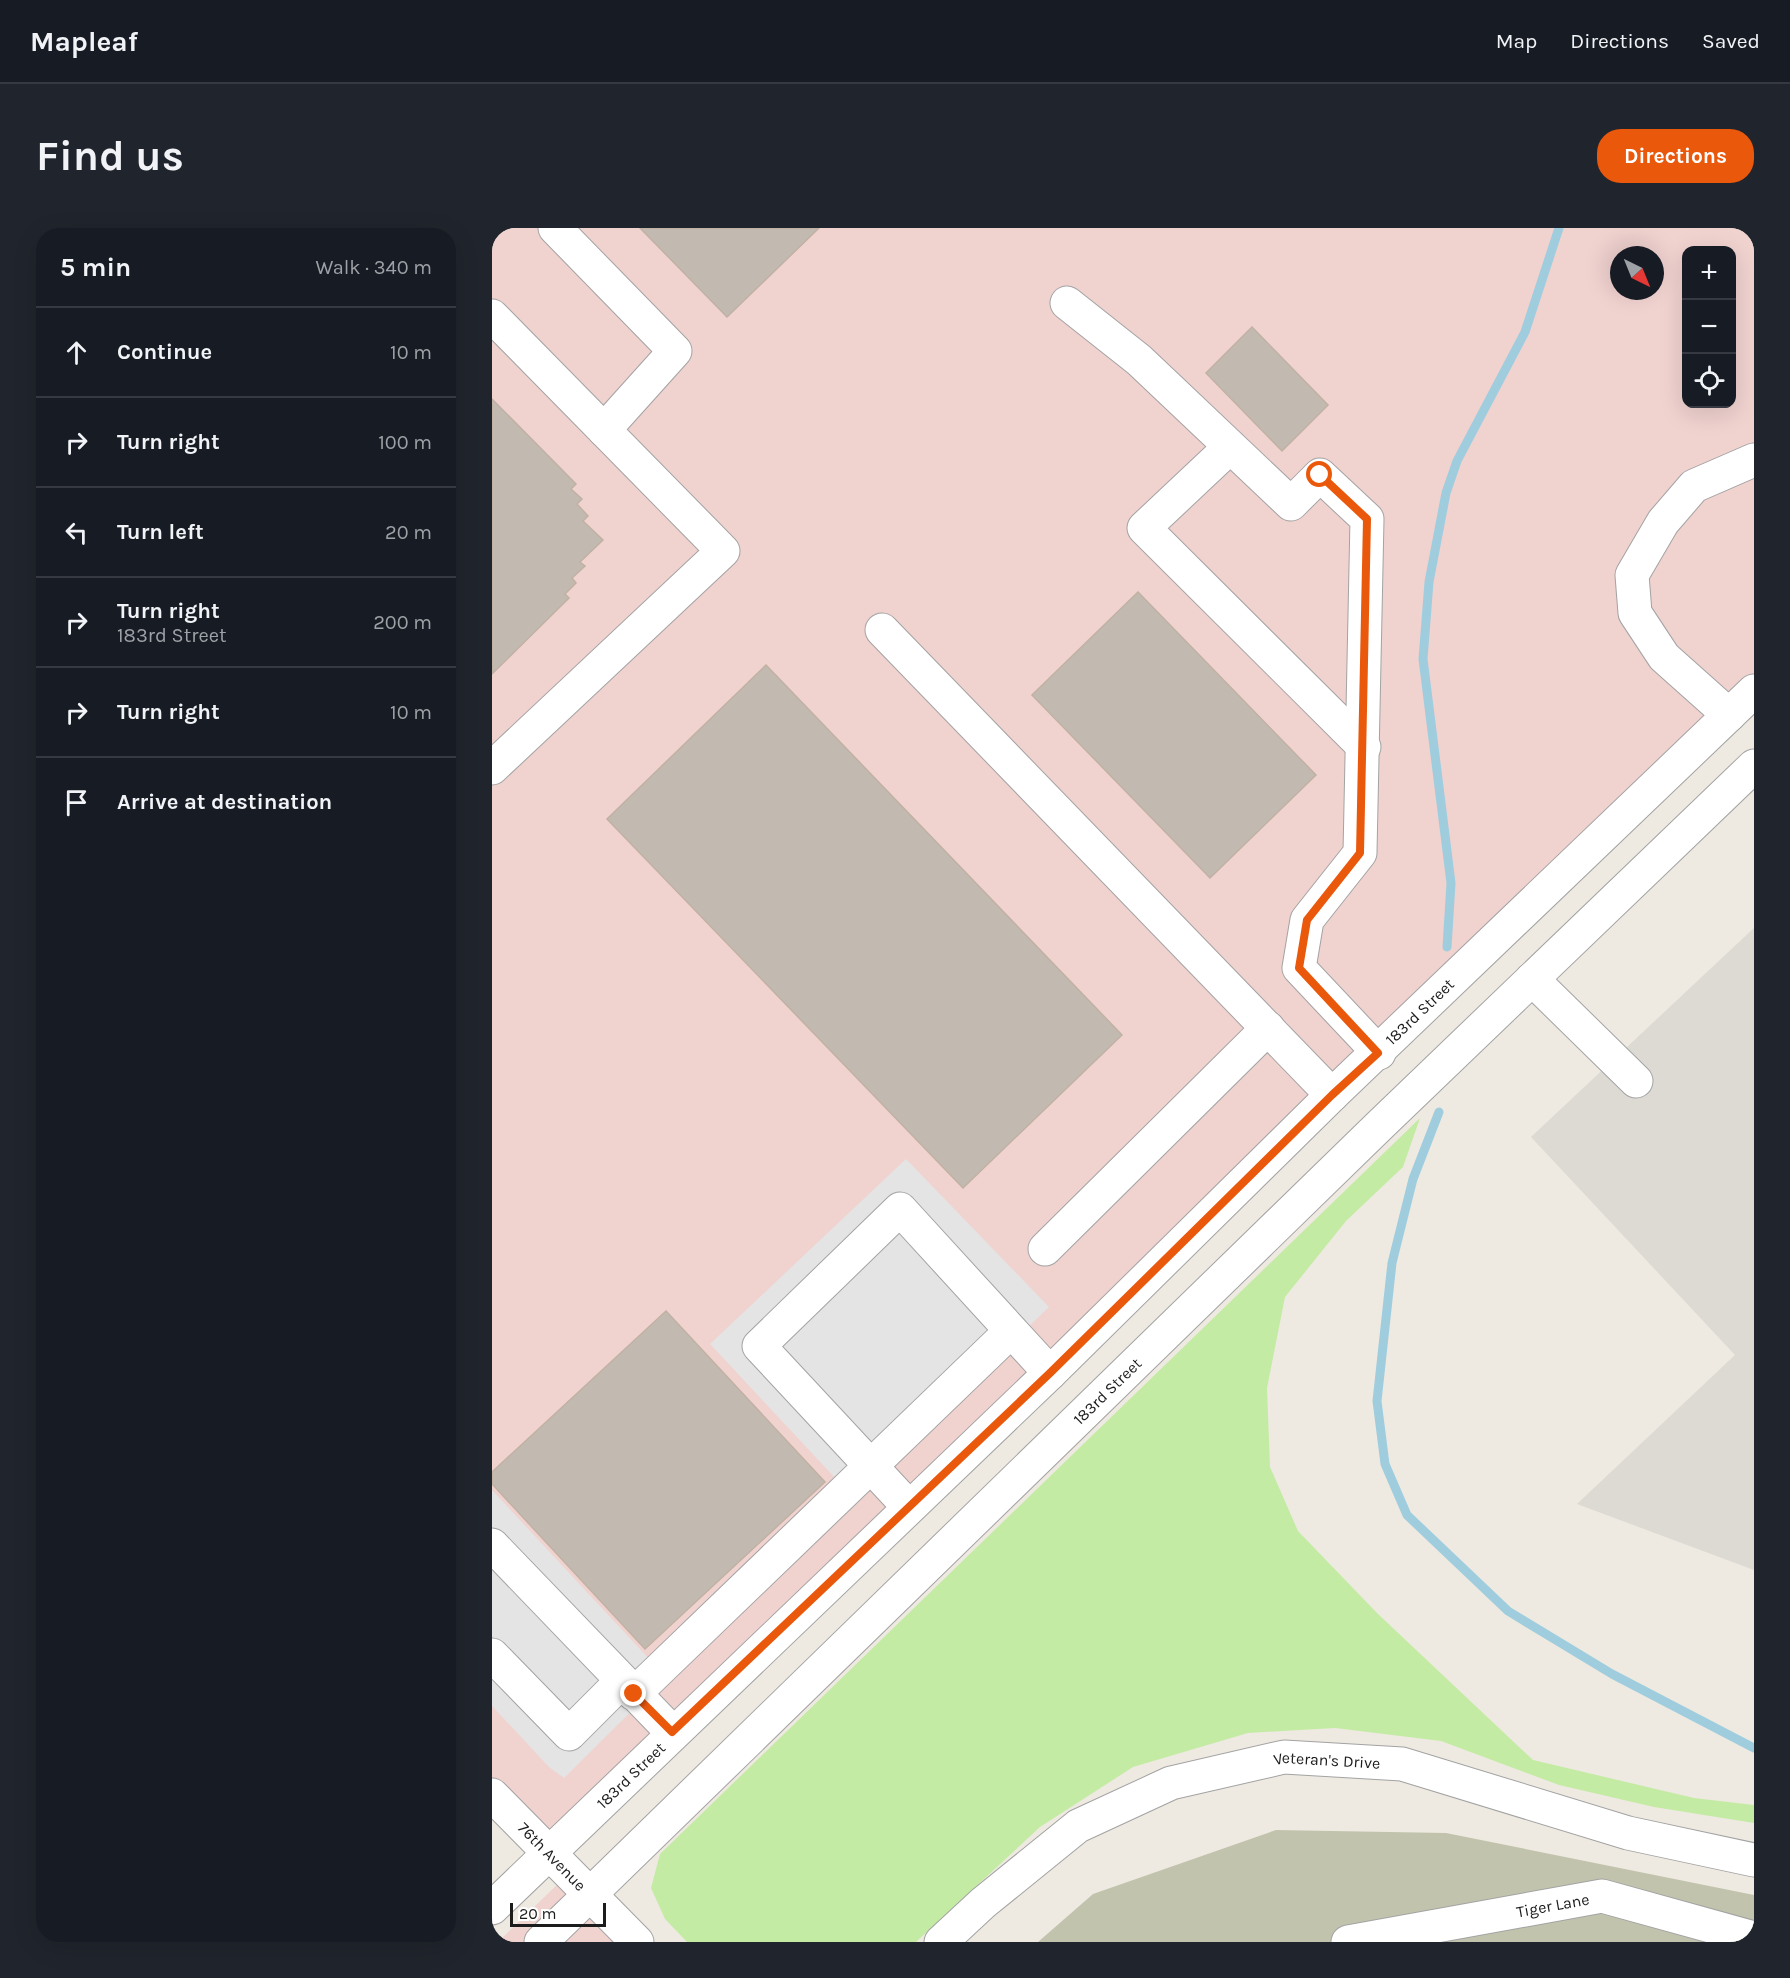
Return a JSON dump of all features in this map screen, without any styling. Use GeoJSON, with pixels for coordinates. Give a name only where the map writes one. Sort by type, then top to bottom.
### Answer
{"type":"FeatureCollection","features":[{"type":"Feature","properties":{"kind":"street"},"geometry":{"type":"LineString","coordinates":[[555,228],[675,351],[604,430]]}},
{"type":"Feature","properties":{"kind":"street"},"geometry":{"type":"LineString","coordinates":[[1067,303],[1139,360],[1291,504],[1320,475],[1367,519],[1360,853],[1307,920],[1299,968],[1378,1053]]}},
{"type":"Feature","properties":{"kind":"street"},"geometry":{"type":"LineString","coordinates":[[492,316],[723,551],[492,768]]}},
{"type":"Feature","properties":{"kind":"street"},"geometry":{"type":"LineString","coordinates":[[1230,447],[1144,528],[1364,747]]}},
{"type":"Feature","properties":{"kind":"street"},"geometry":{"type":"LineString","coordinates":[[1729,715],[1664,657],[1635,613],[1632,575],[1663,522],[1694,486],[1754,460]]}},
{"type":"Feature","properties":{"kind":"street"},"geometry":{"type":"LineString","coordinates":[[882,630],[1332,1095]]}},
{"type":"Feature","properties":{"kind":"street","name":"183rd Street"},"geometry":{"type":"LineString","coordinates":[[492,1908],[672,1732],[1050,1373],[1332,1095],[1754,691]]}},
{"type":"Feature","properties":{"kind":"street","name":"183rd Street"},"geometry":{"type":"LineString","coordinates":[[541,1942],[1754,766]]}},
{"type":"Feature","properties":{"kind":"street"},"geometry":{"type":"LineString","coordinates":[[1532,979],[1636,1081]]}},
{"type":"Feature","properties":{"kind":"street"},"geometry":{"type":"LineString","coordinates":[[1045,1249],[1268,1028]]}},
{"type":"Feature","properties":{"kind":"street"},"geometry":{"type":"LineString","coordinates":[[908,1506],[759,1346],[900,1209],[1050,1373]]}},
{"type":"Feature","properties":{"kind":"street"},"geometry":{"type":"LineString","coordinates":[[492,1655],[569,1734],[628,1688],[869,1466],[1011,1331]]}},
{"type":"Feature","properties":{"kind":"street"},"geometry":{"type":"LineString","coordinates":[[492,1545],[672,1732]]}},
{"type":"Feature","properties":{"kind":"street","name":"Veteran's Drive"},"geometry":{"type":"LineString","coordinates":[[941,1942],[983,1903],[1078,1826],[1171,1783],[1284,1757],[1402,1764],[1628,1833],[1754,1860]]}},
{"type":"Feature","properties":{"kind":"street","name":"76th Avenue"},"geometry":{"type":"LineString","coordinates":[[492,1795],[637,1942]]}},
{"type":"Feature","properties":{"kind":"street","name":"Tiger Lane"},"geometry":{"type":"LineString","coordinates":[[1348,1942],[1602,1896],[1754,1938]]}},
{"type":"Feature","properties":{"kind":"shaded area"},"geometry":{"type":"Polygon","coordinates":[[[492,228],[1754,228],[1754,707],[564,1852],[492,1779],[492,228]]]}},
{"type":"Feature","properties":{"kind":"shaded area"},"geometry":{"type":"Polygon","coordinates":[[[1754,928],[1754,1570],[1577,1504],[1735,1355],[1531,1137],[1754,928]]]}},
{"type":"Feature","properties":{"kind":"shaded area"},"geometry":{"type":"Polygon","coordinates":[[[906,1159],[1049,1307],[852,1496],[710,1344],[906,1159]]]}},
{"type":"Feature","properties":{"kind":"shaded area"},"geometry":{"type":"Polygon","coordinates":[[[492,1490],[666,1677],[564,1778],[549,1767],[492,1706],[492,1490]]]}},
{"type":"Feature","properties":{"kind":"shaded area"},"geometry":{"type":"Polygon","coordinates":[[[1276,1830],[1446,1833],[1754,1895],[1754,1942],[1038,1942],[1093,1894],[1276,1830]]]}},
{"type":"Feature","properties":{"kind":"shaded area"},"geometry":{"type":"Polygon","coordinates":[[[563,1879],[623,1942],[498,1942],[563,1879]]]}},
{"type":"Feature","properties":{"kind":"green space"},"geometry":{"type":"Polygon","coordinates":[[[1420,1118],[1403,1167],[1346,1221],[1285,1297],[1267,1388],[1270,1467],[1298,1531],[1378,1614],[1533,1760],[1694,1798],[1754,1805],[1754,1823],[1654,1807],[1559,1785],[1441,1741],[1335,1728],[1248,1733],[1133,1767],[1040,1827],[916,1942],[687,1942],[665,1919],[651,1888],[660,1854],[1420,1118]]]}},
{"type":"Feature","properties":{"kind":"building"},"geometry":{"type":"Polygon","coordinates":[[[640,228],[819,228],[727,317],[640,228]]]}},
{"type":"Feature","properties":{"kind":"building"},"geometry":{"type":"Polygon","coordinates":[[[1252,327],[1328,405],[1282,451],[1206,373],[1252,327]]]}},
{"type":"Feature","properties":{"kind":"building"},"geometry":{"type":"Polygon","coordinates":[[[492,399],[576,484],[571,489],[582,499],[577,504],[588,516],[583,521],[603,540],[580,562],[585,566],[572,578],[576,583],[565,594],[569,598],[492,674],[492,399]]]}},
{"type":"Feature","properties":{"kind":"building"},"geometry":{"type":"Polygon","coordinates":[[[1138,592],[1316,775],[1210,878],[1032,695],[1138,592]]]}},
{"type":"Feature","properties":{"kind":"building"},"geometry":{"type":"Polygon","coordinates":[[[766,665],[1122,1035],[963,1188],[607,819],[766,665]]]}},
{"type":"Feature","properties":{"kind":"building"},"geometry":{"type":"Polygon","coordinates":[[[666,1311],[825,1482],[645,1649],[492,1484],[492,1472],[666,1311]]]}},
{"type":"Feature","properties":{"kind":"waterway"},"geometry":{"type":"LineString","coordinates":[[1447,947],[1451,883],[1423,659],[1429,582],[1446,493],[1457,461],[1525,332],[1559,228]]}},
{"type":"Feature","properties":{"kind":"waterway"},"geometry":{"type":"LineString","coordinates":[[1439,1112],[1413,1179],[1392,1263],[1377,1401],[1385,1464],[1407,1515],[1508,1611],[1612,1674],[1754,1748]]}},
{"type":"Feature","properties":{"kind":"route"},"geometry":{"type":"LineString","coordinates":[[634,1694],[672,1732],[1050,1373],[1332,1095],[1378,1053],[1299,968],[1307,920],[1360,853],[1367,519],[1320,475]]}}]}
